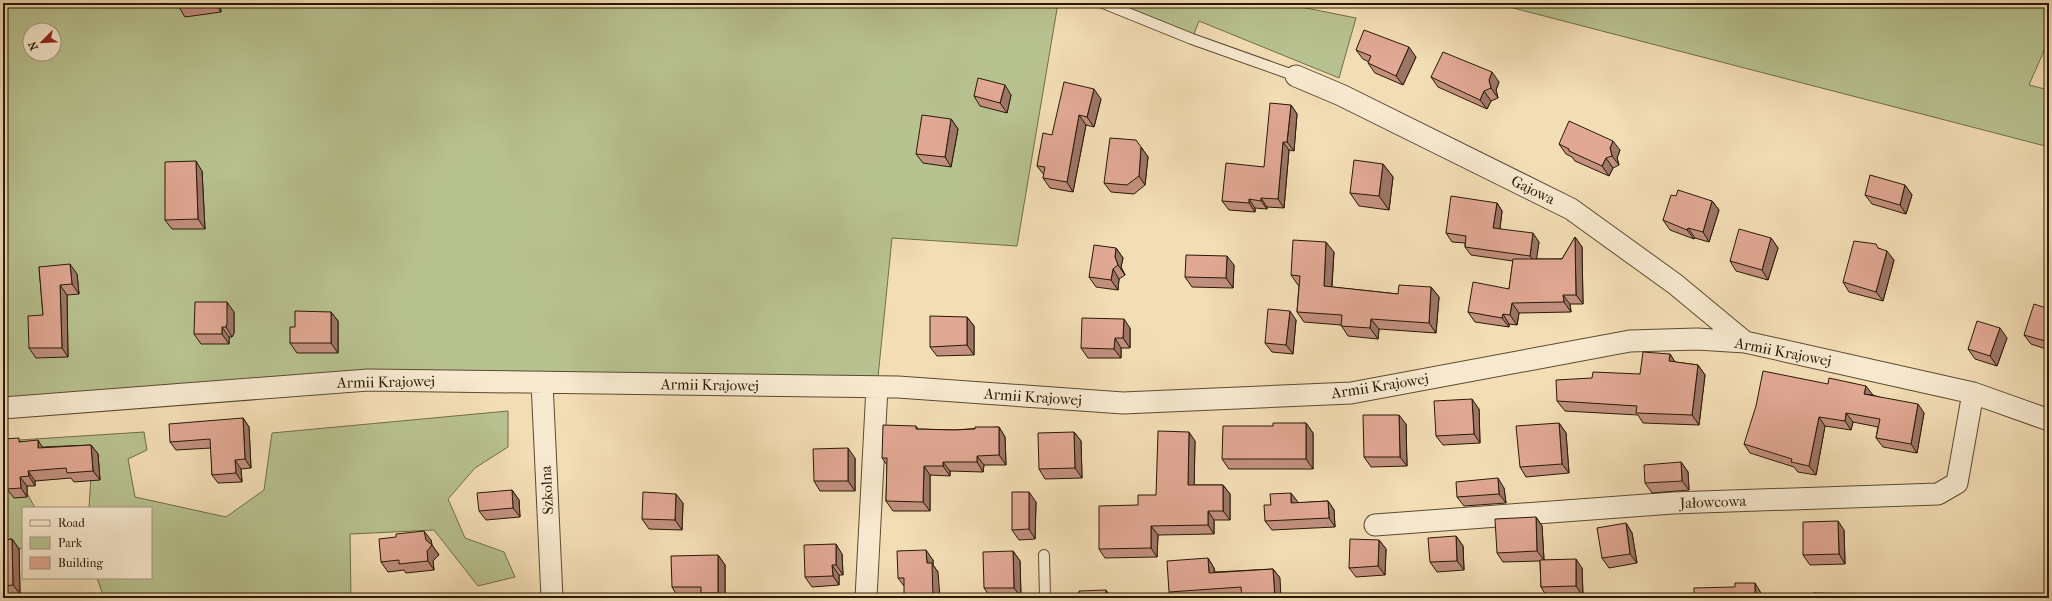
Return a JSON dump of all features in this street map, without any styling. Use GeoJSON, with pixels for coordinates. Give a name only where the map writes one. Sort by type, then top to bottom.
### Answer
{"type":"FeatureCollection","features":[{"type":"Feature","properties":{"kind":"street","name":"Gajowa"},"geometry":{"type":"LineString","coordinates":[[1296,76],[1341,95],[1571,209],[1675,284],[1745,342]]}},
{"type":"Feature","properties":{"kind":"street","name":"Armii Krajowej"},"geometry":{"type":"LineString","coordinates":[[3,408],[368,380],[877,387],[1123,403],[1351,393],[1630,341],[1697,339],[1745,342],[1973,393],[2049,420]]}},
{"type":"Feature","properties":{"kind":"street","name":"Szkolna"},"geometry":{"type":"LineString","coordinates":[[542,382],[552,598]]}},
{"type":"Feature","properties":{"kind":"street"},"geometry":{"type":"LineString","coordinates":[[866,598],[877,387]]}},
{"type":"Feature","properties":{"kind":"street","name":"Jałowcowa"},"geometry":{"type":"LineString","coordinates":[[1375,525],[1673,504],[1938,494],[1957,483],[1973,393]]}},
{"type":"Feature","properties":{"kind":"lane"},"geometry":{"type":"LineString","coordinates":[[1103,3],[1192,39],[1296,76]]}},
{"type":"Feature","properties":{"kind":"lane"},"geometry":{"type":"LineString","coordinates":[[1044,555],[1045,598]]}},
{"type":"Feature","properties":{"kind":"green space"},"geometry":{"type":"Polygon","coordinates":[[[3,3],[1058,3],[1017,246],[892,238],[877,387],[368,380],[3,408],[3,3]]]}},
{"type":"Feature","properties":{"kind":"green space"},"geometry":{"type":"Polygon","coordinates":[[[1103,3],[1281,3],[1356,18],[1339,78],[1199,21],[1192,39],[1103,3]]]}},
{"type":"Feature","properties":{"kind":"green space"},"geometry":{"type":"Polygon","coordinates":[[[1494,3],[2049,3],[2049,39],[2029,85],[2049,90],[2049,147],[1494,3]]]}},
{"type":"Feature","properties":{"kind":"green space"},"geometry":{"type":"Polygon","coordinates":[[[508,411],[508,447],[475,468],[448,499],[465,538],[504,552],[515,577],[478,586],[434,530],[350,534],[351,598],[104,598],[97,579],[152,579],[152,507],[89,507],[91,475],[15,471],[34,507],[22,507],[22,548],[3,550],[3,441],[144,432],[147,450],[128,459],[135,497],[226,517],[264,490],[272,433],[508,411]]]}},
{"type":"Feature","properties":{"kind":"building"},"geometry":{"type":"Polygon","coordinates":[[[178,3],[208,3],[179,7],[178,3]]]}},
{"type":"Feature","properties":{"kind":"building"},"geometry":{"type":"Polygon","coordinates":[[[1364,30],[1409,47],[1396,76],[1368,63],[1371,56],[1356,50],[1364,30]]]}},
{"type":"Feature","properties":{"kind":"building"},"geometry":{"type":"Polygon","coordinates":[[[1443,52],[1492,72],[1489,80],[1491,88],[1484,91],[1480,100],[1431,77],[1443,52]]]}},
{"type":"Feature","properties":{"kind":"building"},"geometry":{"type":"Polygon","coordinates":[[[978,78],[1005,85],[1000,103],[974,96],[978,78]]]}},
{"type":"Feature","properties":{"kind":"building"},"geometry":{"type":"Polygon","coordinates":[[[1064,82],[1094,89],[1087,117],[1079,115],[1067,182],[1043,178],[1045,167],[1037,166],[1043,133],[1052,135],[1064,82]]]}},
{"type":"Feature","properties":{"kind":"building"},"geometry":{"type":"Polygon","coordinates":[[[1270,103],[1291,105],[1287,142],[1283,142],[1278,199],[1261,198],[1261,201],[1249,199],[1249,203],[1222,201],[1226,163],[1264,167],[1270,103]]]}},
{"type":"Feature","properties":{"kind":"building"},"geometry":{"type":"Polygon","coordinates":[[[922,115],[951,119],[945,157],[916,154],[922,115]]]}},
{"type":"Feature","properties":{"kind":"building"},"geometry":{"type":"Polygon","coordinates":[[[1569,121],[1613,141],[1610,148],[1612,156],[1606,158],[1602,166],[1569,151],[1569,149],[1559,144],[1569,121]]]}},
{"type":"Feature","properties":{"kind":"building"},"geometry":{"type":"Polygon","coordinates":[[[1110,138],[1136,140],[1141,147],[1139,176],[1127,185],[1104,183],[1110,138]]]}},
{"type":"Feature","properties":{"kind":"building"},"geometry":{"type":"Polygon","coordinates":[[[1354,160],[1383,164],[1379,196],[1350,193],[1354,160]]]}},
{"type":"Feature","properties":{"kind":"building"},"geometry":{"type":"Polygon","coordinates":[[[196,161],[198,219],[165,220],[165,162],[196,161]]]}},
{"type":"Feature","properties":{"kind":"building"},"geometry":{"type":"Polygon","coordinates":[[[1870,175],[1905,185],[1900,205],[1865,195],[1870,175]]]}},
{"type":"Feature","properties":{"kind":"building"},"geometry":{"type":"Polygon","coordinates":[[[1678,190],[1712,201],[1703,232],[1688,228],[1687,230],[1663,220],[1671,195],[1676,196],[1678,190]]]}},
{"type":"Feature","properties":{"kind":"building"},"geometry":{"type":"Polygon","coordinates":[[[1451,196],[1497,203],[1493,228],[1533,233],[1530,256],[1465,247],[1466,236],[1446,233],[1451,196]]]}},
{"type":"Feature","properties":{"kind":"building"},"geometry":{"type":"Polygon","coordinates":[[[1739,229],[1771,238],[1762,270],[1730,261],[1739,229]]]}},
{"type":"Feature","properties":{"kind":"building"},"geometry":{"type":"Polygon","coordinates":[[[1575,237],[1576,295],[1563,295],[1564,302],[1512,303],[1510,315],[1503,314],[1502,318],[1468,312],[1473,282],[1509,289],[1513,259],[1562,259],[1575,237]]]}},
{"type":"Feature","properties":{"kind":"building"},"geometry":{"type":"Polygon","coordinates":[[[1293,240],[1326,242],[1324,286],[1398,294],[1399,285],[1431,287],[1429,323],[1371,319],[1370,328],[1341,326],[1342,315],[1297,312],[1300,276],[1291,275],[1293,240]]]}},
{"type":"Feature","properties":{"kind":"building"},"geometry":{"type":"Polygon","coordinates":[[[1854,241],[1876,244],[1878,248],[1887,251],[1876,292],[1843,282],[1854,241]]]}},
{"type":"Feature","properties":{"kind":"building"},"geometry":{"type":"Polygon","coordinates":[[[1094,245],[1116,248],[1115,257],[1118,265],[1113,269],[1111,280],[1089,277],[1094,245]]]}},
{"type":"Feature","properties":{"kind":"building"},"geometry":{"type":"Polygon","coordinates":[[[1186,255],[1227,256],[1226,278],[1185,277],[1186,255]]]}},
{"type":"Feature","properties":{"kind":"building"},"geometry":{"type":"Polygon","coordinates":[[[70,264],[72,284],[60,285],[62,348],[29,348],[28,316],[43,315],[39,267],[70,264]]]}},
{"type":"Feature","properties":{"kind":"building"},"geometry":{"type":"Polygon","coordinates":[[[195,302],[227,302],[227,323],[226,327],[222,327],[222,334],[194,334],[195,302]]]}},
{"type":"Feature","properties":{"kind":"building"},"geometry":{"type":"Polygon","coordinates":[[[2034,304],[2049,309],[2049,342],[2024,335],[2034,304]]]}},
{"type":"Feature","properties":{"kind":"building"},"geometry":{"type":"Polygon","coordinates":[[[1268,309],[1290,311],[1286,345],[1265,343],[1268,309]]]}},
{"type":"Feature","properties":{"kind":"building"},"geometry":{"type":"Polygon","coordinates":[[[295,311],[331,312],[331,343],[290,343],[290,327],[295,327],[295,311]]]}},
{"type":"Feature","properties":{"kind":"building"},"geometry":{"type":"Polygon","coordinates":[[[930,316],[967,317],[967,345],[930,347],[930,316]]]}},
{"type":"Feature","properties":{"kind":"building"},"geometry":{"type":"Polygon","coordinates":[[[1082,318],[1124,319],[1123,338],[1115,338],[1114,349],[1081,348],[1082,318]]]}},
{"type":"Feature","properties":{"kind":"building"},"geometry":{"type":"Polygon","coordinates":[[[1977,321],[2000,328],[1990,356],[1968,349],[1977,321]]]}},
{"type":"Feature","properties":{"kind":"building"},"geometry":{"type":"Polygon","coordinates":[[[1643,352],[1670,354],[1669,361],[1698,365],[1692,415],[1636,413],[1637,406],[1557,401],[1556,380],[1592,378],[1593,372],[1640,374],[1643,352]]]}},
{"type":"Feature","properties":{"kind":"building"},"geometry":{"type":"Polygon","coordinates":[[[1763,371],[1828,384],[1829,378],[1866,386],[1864,394],[1918,404],[1911,444],[1876,438],[1880,419],[1846,413],[1845,421],[1819,417],[1809,466],[1791,462],[1792,459],[1744,444],[1756,406],[1763,371]]]}},
{"type":"Feature","properties":{"kind":"building"},"geometry":{"type":"Polygon","coordinates":[[[1472,399],[1474,434],[1436,436],[1434,401],[1472,399]]]}},
{"type":"Feature","properties":{"kind":"building"},"geometry":{"type":"Polygon","coordinates":[[[1363,415],[1399,415],[1400,457],[1364,457],[1363,415]]]}},
{"type":"Feature","properties":{"kind":"building"},"geometry":{"type":"Polygon","coordinates":[[[243,418],[245,459],[235,460],[236,473],[212,475],[210,439],[170,442],[169,424],[243,418]]]}},
{"type":"Feature","properties":{"kind":"building"},"geometry":{"type":"Polygon","coordinates":[[[1273,423],[1306,423],[1306,459],[1222,459],[1223,426],[1273,426],[1273,423]]]}},
{"type":"Feature","properties":{"kind":"building"},"geometry":{"type":"Polygon","coordinates":[[[1559,423],[1562,464],[1520,467],[1516,426],[1559,423]]]}},
{"type":"Feature","properties":{"kind":"building"},"geometry":{"type":"Polygon","coordinates":[[[883,425],[916,426],[916,429],[954,430],[975,429],[975,427],[999,427],[999,455],[977,456],[977,462],[943,462],[943,466],[924,466],[923,502],[886,501],[887,458],[882,458],[883,425]]]}},
{"type":"Feature","properties":{"kind":"building"},"geometry":{"type":"Polygon","coordinates":[[[1158,431],[1189,432],[1188,485],[1223,485],[1223,511],[1208,511],[1208,525],[1151,526],[1151,548],[1099,549],[1099,506],[1138,505],[1138,495],[1156,495],[1158,431]]]}},
{"type":"Feature","properties":{"kind":"building"},"geometry":{"type":"Polygon","coordinates":[[[1074,432],[1075,468],[1039,469],[1038,433],[1074,432]]]}},
{"type":"Feature","properties":{"kind":"building"},"geometry":{"type":"Polygon","coordinates":[[[19,438],[19,442],[38,440],[38,448],[91,445],[93,471],[67,473],[66,468],[28,471],[29,476],[20,477],[21,488],[7,489],[5,473],[3,473],[3,439],[19,438]]]}},
{"type":"Feature","properties":{"kind":"building"},"geometry":{"type":"Polygon","coordinates":[[[848,448],[848,481],[814,481],[813,449],[848,448]]]}},
{"type":"Feature","properties":{"kind":"building"},"geometry":{"type":"Polygon","coordinates":[[[1681,462],[1682,481],[1645,483],[1644,465],[1681,462]]]}},
{"type":"Feature","properties":{"kind":"building"},"geometry":{"type":"Polygon","coordinates":[[[1498,478],[1499,494],[1457,497],[1456,482],[1498,478]]]}},
{"type":"Feature","properties":{"kind":"building"},"geometry":{"type":"Polygon","coordinates":[[[512,490],[513,508],[479,511],[477,493],[512,490]]]}},
{"type":"Feature","properties":{"kind":"building"},"geometry":{"type":"Polygon","coordinates":[[[643,492],[676,494],[675,520],[642,519],[643,492]]]}},
{"type":"Feature","properties":{"kind":"building"},"geometry":{"type":"Polygon","coordinates":[[[1012,492],[1029,492],[1029,529],[1012,530],[1012,492]]]}},
{"type":"Feature","properties":{"kind":"building"},"geometry":{"type":"Polygon","coordinates":[[[1291,493],[1291,503],[1328,501],[1329,518],[1265,521],[1264,505],[1271,505],[1270,494],[1291,493]]]}},
{"type":"Feature","properties":{"kind":"building"},"geometry":{"type":"Polygon","coordinates":[[[1536,517],[1537,551],[1497,553],[1495,519],[1536,517]]]}},
{"type":"Feature","properties":{"kind":"building"},"geometry":{"type":"Polygon","coordinates":[[[1838,521],[1839,554],[1803,555],[1803,522],[1838,521]]]}},
{"type":"Feature","properties":{"kind":"building"},"geometry":{"type":"Polygon","coordinates":[[[1626,523],[1630,554],[1602,558],[1597,528],[1626,523]]]}},
{"type":"Feature","properties":{"kind":"building"},"geometry":{"type":"Polygon","coordinates":[[[424,531],[426,540],[432,545],[427,551],[428,561],[399,564],[399,560],[381,562],[379,539],[396,537],[396,534],[424,531]]]}},
{"type":"Feature","properties":{"kind":"building"},"geometry":{"type":"Polygon","coordinates":[[[1456,536],[1457,561],[1430,562],[1428,538],[1456,536]]]}},
{"type":"Feature","properties":{"kind":"building"},"geometry":{"type":"Polygon","coordinates":[[[12,539],[13,585],[3,586],[3,540],[12,539]]]}},
{"type":"Feature","properties":{"kind":"building"},"geometry":{"type":"Polygon","coordinates":[[[1350,539],[1379,540],[1378,566],[1349,568],[1350,539]]]}},
{"type":"Feature","properties":{"kind":"building"},"geometry":{"type":"Polygon","coordinates":[[[836,544],[836,565],[832,565],[833,576],[805,577],[804,545],[836,544]]]}},
{"type":"Feature","properties":{"kind":"building"},"geometry":{"type":"Polygon","coordinates":[[[926,550],[927,563],[932,563],[933,598],[904,598],[904,578],[898,578],[897,551],[926,550]]]}},
{"type":"Feature","properties":{"kind":"building"},"geometry":{"type":"Polygon","coordinates":[[[1013,551],[1014,588],[984,588],[983,552],[1013,551]]]}},
{"type":"Feature","properties":{"kind":"building"},"geometry":{"type":"Polygon","coordinates":[[[718,555],[718,593],[701,593],[701,587],[672,587],[671,556],[718,555]]]}},
{"type":"Feature","properties":{"kind":"building"},"geometry":{"type":"Polygon","coordinates":[[[1208,558],[1209,573],[1273,569],[1275,598],[1242,598],[1241,587],[1169,592],[1167,561],[1208,558]]]}},
{"type":"Feature","properties":{"kind":"building"},"geometry":{"type":"Polygon","coordinates":[[[1576,559],[1576,586],[1541,587],[1540,560],[1576,559]]]}},
{"type":"Feature","properties":{"kind":"building"},"geometry":{"type":"Polygon","coordinates":[[[1735,583],[1755,583],[1755,598],[1685,598],[1685,594],[1694,594],[1694,588],[1735,587],[1735,583]]]}},
{"type":"Feature","properties":{"kind":"building"},"geometry":{"type":"Polygon","coordinates":[[[1106,590],[1106,598],[1079,598],[1079,591],[1106,590]]]}},
{"type":"Feature","properties":{"kind":"building"},"geometry":{"type":"Polygon","coordinates":[[[1813,593],[1854,594],[1854,598],[1813,598],[1813,593]]]}},
{"type":"Feature","properties":{"kind":"building"},"geometry":{"type":"Polygon","coordinates":[[[1429,595],[1429,598],[1401,598],[1401,596],[1429,595]]]}}]}
